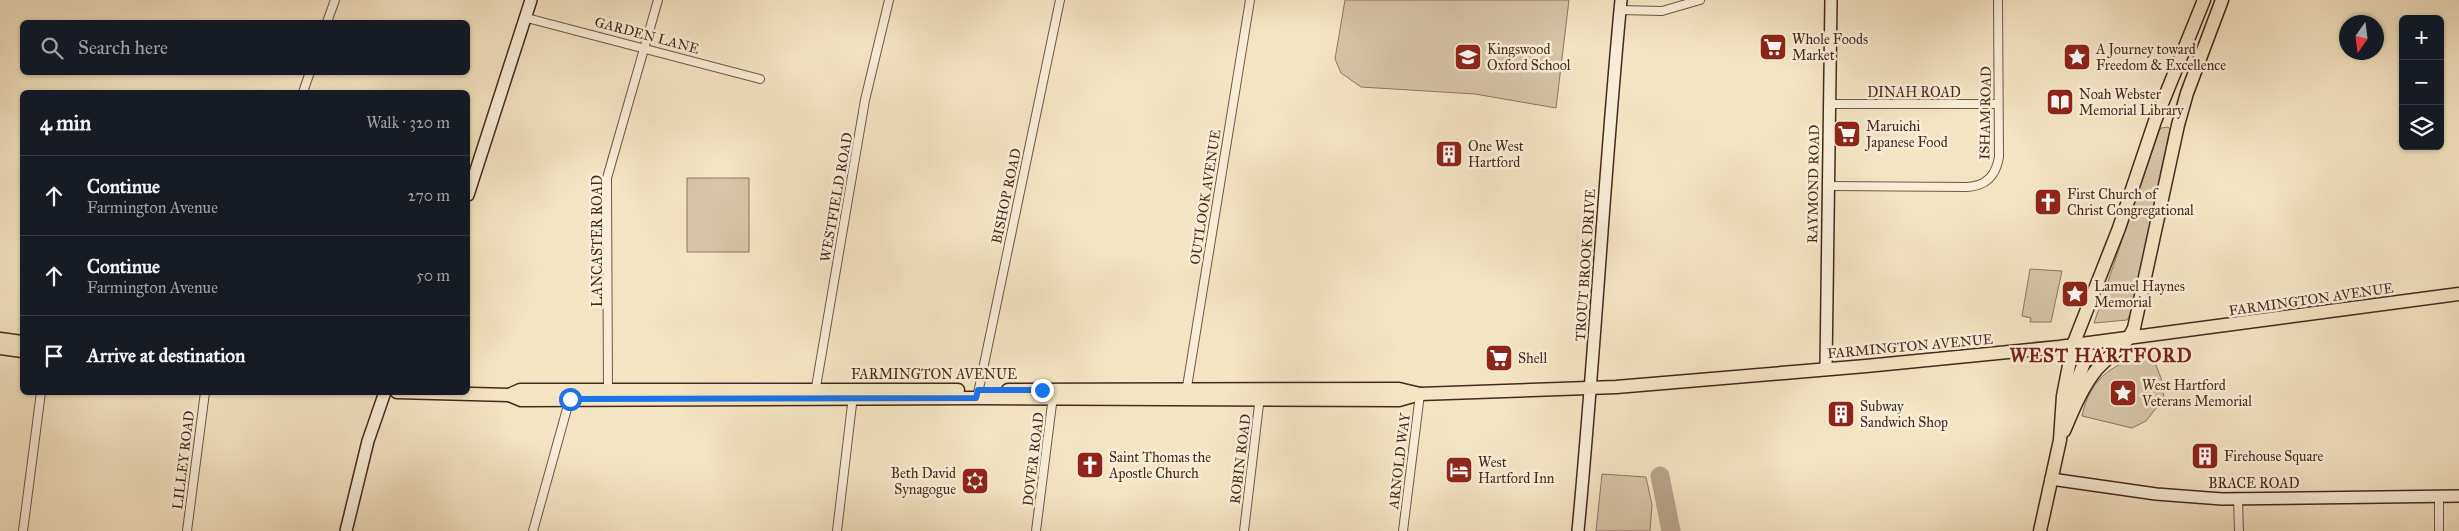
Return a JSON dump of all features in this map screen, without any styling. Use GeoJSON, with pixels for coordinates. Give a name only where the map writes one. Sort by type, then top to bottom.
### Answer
{"type":"FeatureCollection","features":[{"type":"Feature","properties":{"kind":"main road"},"geometry":{"type":"LineString","coordinates":[[2040,531],[2060,440],[2063,396],[2073,345],[2119,228],[2154,121],[2204,0]]}},
{"type":"Feature","properties":{"kind":"main road"},"geometry":{"type":"LineString","coordinates":[[2060,440],[2078,397],[2096,370],[2130,338],[2136,322],[2173,146],[2187,93],[2222,0]]}},
{"type":"Feature","properties":{"kind":"main road","name":"FARMINGTON AVENUE"},"geometry":{"type":"LineString","coordinates":[[470,394],[509,395],[521,400],[571,394],[1295,394],[1399,400],[1420,394],[1590,388],[1866,366],[2073,345],[2459,294]]}},
{"type":"Feature","properties":{"kind":"main road"},"geometry":{"type":"LineString","coordinates":[[0,339],[20,342]]}},
{"type":"Feature","properties":{"kind":"main road"},"geometry":{"type":"LineString","coordinates":[[0,348],[20,351]]}},
{"type":"Feature","properties":{"kind":"street"},"geometry":{"type":"LineString","coordinates":[[328,20],[335,0]]}},
{"type":"Feature","properties":{"kind":"street"},"geometry":{"type":"LineString","coordinates":[[470,189],[531,0]]}},
{"type":"Feature","properties":{"kind":"street","name":"LANCASTER ROAD"},"geometry":{"type":"LineString","coordinates":[[608,394],[607,178],[658,0]]}},
{"type":"Feature","properties":{"kind":"street","name":"WESTFIELD ROAD"},"geometry":{"type":"LineString","coordinates":[[814,394],[865,100],[889,0]]}},
{"type":"Feature","properties":{"kind":"street","name":"BISHOP ROAD"},"geometry":{"type":"LineString","coordinates":[[977,394],[1060,0]]}},
{"type":"Feature","properties":{"kind":"street","name":"OUTLOOK AVENUE"},"geometry":{"type":"LineString","coordinates":[[1186,394],[1250,0]]}},
{"type":"Feature","properties":{"kind":"street"},"geometry":{"type":"LineString","coordinates":[[1621,5],[1662,11],[1700,0]]}},
{"type":"Feature","properties":{"kind":"street","name":"RAYMOND ROAD"},"geometry":{"type":"LineString","coordinates":[[1826,368],[1831,0]]}},
{"type":"Feature","properties":{"kind":"street","name":"ISHAM ROAD"},"geometry":{"type":"LineString","coordinates":[[1828,186],[1967,188],[1984,184],[1995,171],[1999,156],[1998,0]]}},
{"type":"Feature","properties":{"kind":"street","name":"TROUT BROOK DRIVE"},"geometry":{"type":"LineString","coordinates":[[1578,531],[1604,224],[1608,126],[1621,5]]}},
{"type":"Feature","properties":{"kind":"street","name":"GARDEN LANE"},"geometry":{"type":"LineString","coordinates":[[526,18],[760,78]]}},
{"type":"Feature","properties":{"kind":"street"},"geometry":{"type":"LineString","coordinates":[[304,90],[309,75]]}},
{"type":"Feature","properties":{"kind":"street","name":"DINAH ROAD"},"geometry":{"type":"LineString","coordinates":[[1830,104],[1998,104]]}},
{"type":"Feature","properties":{"kind":"street"},"geometry":{"type":"LineString","coordinates":[[533,531],[571,394]]}},
{"type":"Feature","properties":{"kind":"street"},"geometry":{"type":"LineString","coordinates":[[837,531],[853,394]]}},
{"type":"Feature","properties":{"kind":"street","name":"DOVER ROAD"},"geometry":{"type":"LineString","coordinates":[[1036,531],[1054,394]]}},
{"type":"Feature","properties":{"kind":"street","name":"ROBIN ROAD"},"geometry":{"type":"LineString","coordinates":[[1244,531],[1260,394]]}},
{"type":"Feature","properties":{"kind":"street","name":"ARNOLD WAY"},"geometry":{"type":"LineString","coordinates":[[1403,531],[1420,394]]}},
{"type":"Feature","properties":{"kind":"street"},"geometry":{"type":"LineString","coordinates":[[23,531],[41,395]]}},
{"type":"Feature","properties":{"kind":"street","name":"LILLEY ROAD"},"geometry":{"type":"LineString","coordinates":[[187,531],[205,395]]}},
{"type":"Feature","properties":{"kind":"street"},"geometry":{"type":"LineString","coordinates":[[346,531],[368,441],[384,395]]}},
{"type":"Feature","properties":{"kind":"street","name":"BRACE ROAD"},"geometry":{"type":"LineString","coordinates":[[2051,479],[2156,494],[2238,499],[2459,496]]}},
{"type":"Feature","properties":{"kind":"street"},"geometry":{"type":"LineString","coordinates":[[2439,496],[2439,531]]}},
{"type":"Feature","properties":{"kind":"street"},"geometry":{"type":"LineString","coordinates":[[2238,499],[2239,531]]}},
{"type":"Feature","properties":{"kind":"shaded area","name":"Kingswood Oxford School"},"geometry":{"type":"Polygon","coordinates":[[[1345,0],[1569,0],[1556,108],[1475,94],[1361,87],[1341,73],[1335,59],[1345,0]]]}},
{"type":"Feature","properties":{"kind":"shaded area"},"geometry":{"type":"Polygon","coordinates":[[[2168,127],[2170,129],[2132,311],[2127,320],[2094,323],[2159,131],[2161,128],[2168,127]]]}},
{"type":"Feature","properties":{"kind":"shaded area"},"geometry":{"type":"Polygon","coordinates":[[[687,178],[749,178],[749,252],[687,252],[687,178]]]}},
{"type":"Feature","properties":{"kind":"shaded area"},"geometry":{"type":"Polygon","coordinates":[[[2030,269],[2062,271],[2051,322],[2030,322],[2031,318],[2022,316],[2030,269]]]}},
{"type":"Feature","properties":{"kind":"shaded area"},"geometry":{"type":"Polygon","coordinates":[[[2152,355],[2161,378],[2164,398],[2146,421],[2132,428],[2082,416],[2091,391],[2106,373],[2127,362],[2152,355]]]}},
{"type":"Feature","properties":{"kind":"shaded area"},"geometry":{"type":"Polygon","coordinates":[[[1602,474],[1646,477],[1652,505],[1650,531],[1596,531],[1602,474]]]}},
{"type":"Feature","properties":{"kind":"waterway"},"geometry":{"type":"LineString","coordinates":[[1660,476],[1671,531]]}},
{"type":"Feature","properties":{"kind":"place","name":"Whole Foods Market"},"geometry":{"type":"Point","coordinates":[1773,47]}},
{"type":"Feature","properties":{"kind":"place","name":"Kingswood Oxford School"},"geometry":{"type":"Point","coordinates":[1468,57]}},
{"type":"Feature","properties":{"kind":"place","name":"A Journey toward Freedom & Excellence"},"geometry":{"type":"Point","coordinates":[2077,57]}},
{"type":"Feature","properties":{"kind":"place","name":"Noah Webster Memorial Library"},"geometry":{"type":"Point","coordinates":[2060,102]}},
{"type":"Feature","properties":{"kind":"place","name":"Maruichi Japanese Food"},"geometry":{"type":"Point","coordinates":[1847,134]}},
{"type":"Feature","properties":{"kind":"place","name":"One West Hartford"},"geometry":{"type":"Point","coordinates":[1449,154]}},
{"type":"Feature","properties":{"kind":"place","name":"First Church of Christ Congregational"},"geometry":{"type":"Point","coordinates":[2048,202]}},
{"type":"Feature","properties":{"kind":"place","name":"Lamuel Haynes Memorial"},"geometry":{"type":"Point","coordinates":[2075,294]}},
{"type":"Feature","properties":{"kind":"place","name":"Shell"},"geometry":{"type":"Point","coordinates":[1499,358]}},
{"type":"Feature","properties":{"kind":"place","name":"West Hartford Veterans Memorial"},"geometry":{"type":"Point","coordinates":[2123,393]}},
{"type":"Feature","properties":{"kind":"place","name":"Subway Sandwich Shop"},"geometry":{"type":"Point","coordinates":[1841,414]}},
{"type":"Feature","properties":{"kind":"place","name":"Firehouse Square"},"geometry":{"type":"Point","coordinates":[2205,456]}},
{"type":"Feature","properties":{"kind":"place","name":"Saint Thomas the Apostle Church"},"geometry":{"type":"Point","coordinates":[1090,465]}},
{"type":"Feature","properties":{"kind":"place","name":"West Hartford Inn"},"geometry":{"type":"Point","coordinates":[1459,470]}},
{"type":"Feature","properties":{"kind":"place","name":"Beth David Synagogue"},"geometry":{"type":"Point","coordinates":[975,481]}},
{"type":"Feature","properties":{"kind":"district","name":"WEST HARTFORD"},"geometry":{"type":"Point","coordinates":[2101,355]}},
{"type":"Feature","properties":{"kind":"route"},"geometry":{"type":"LineString","coordinates":[[570,399],[853,400],[976,398],[978,390],[1042,390]]}}]}
